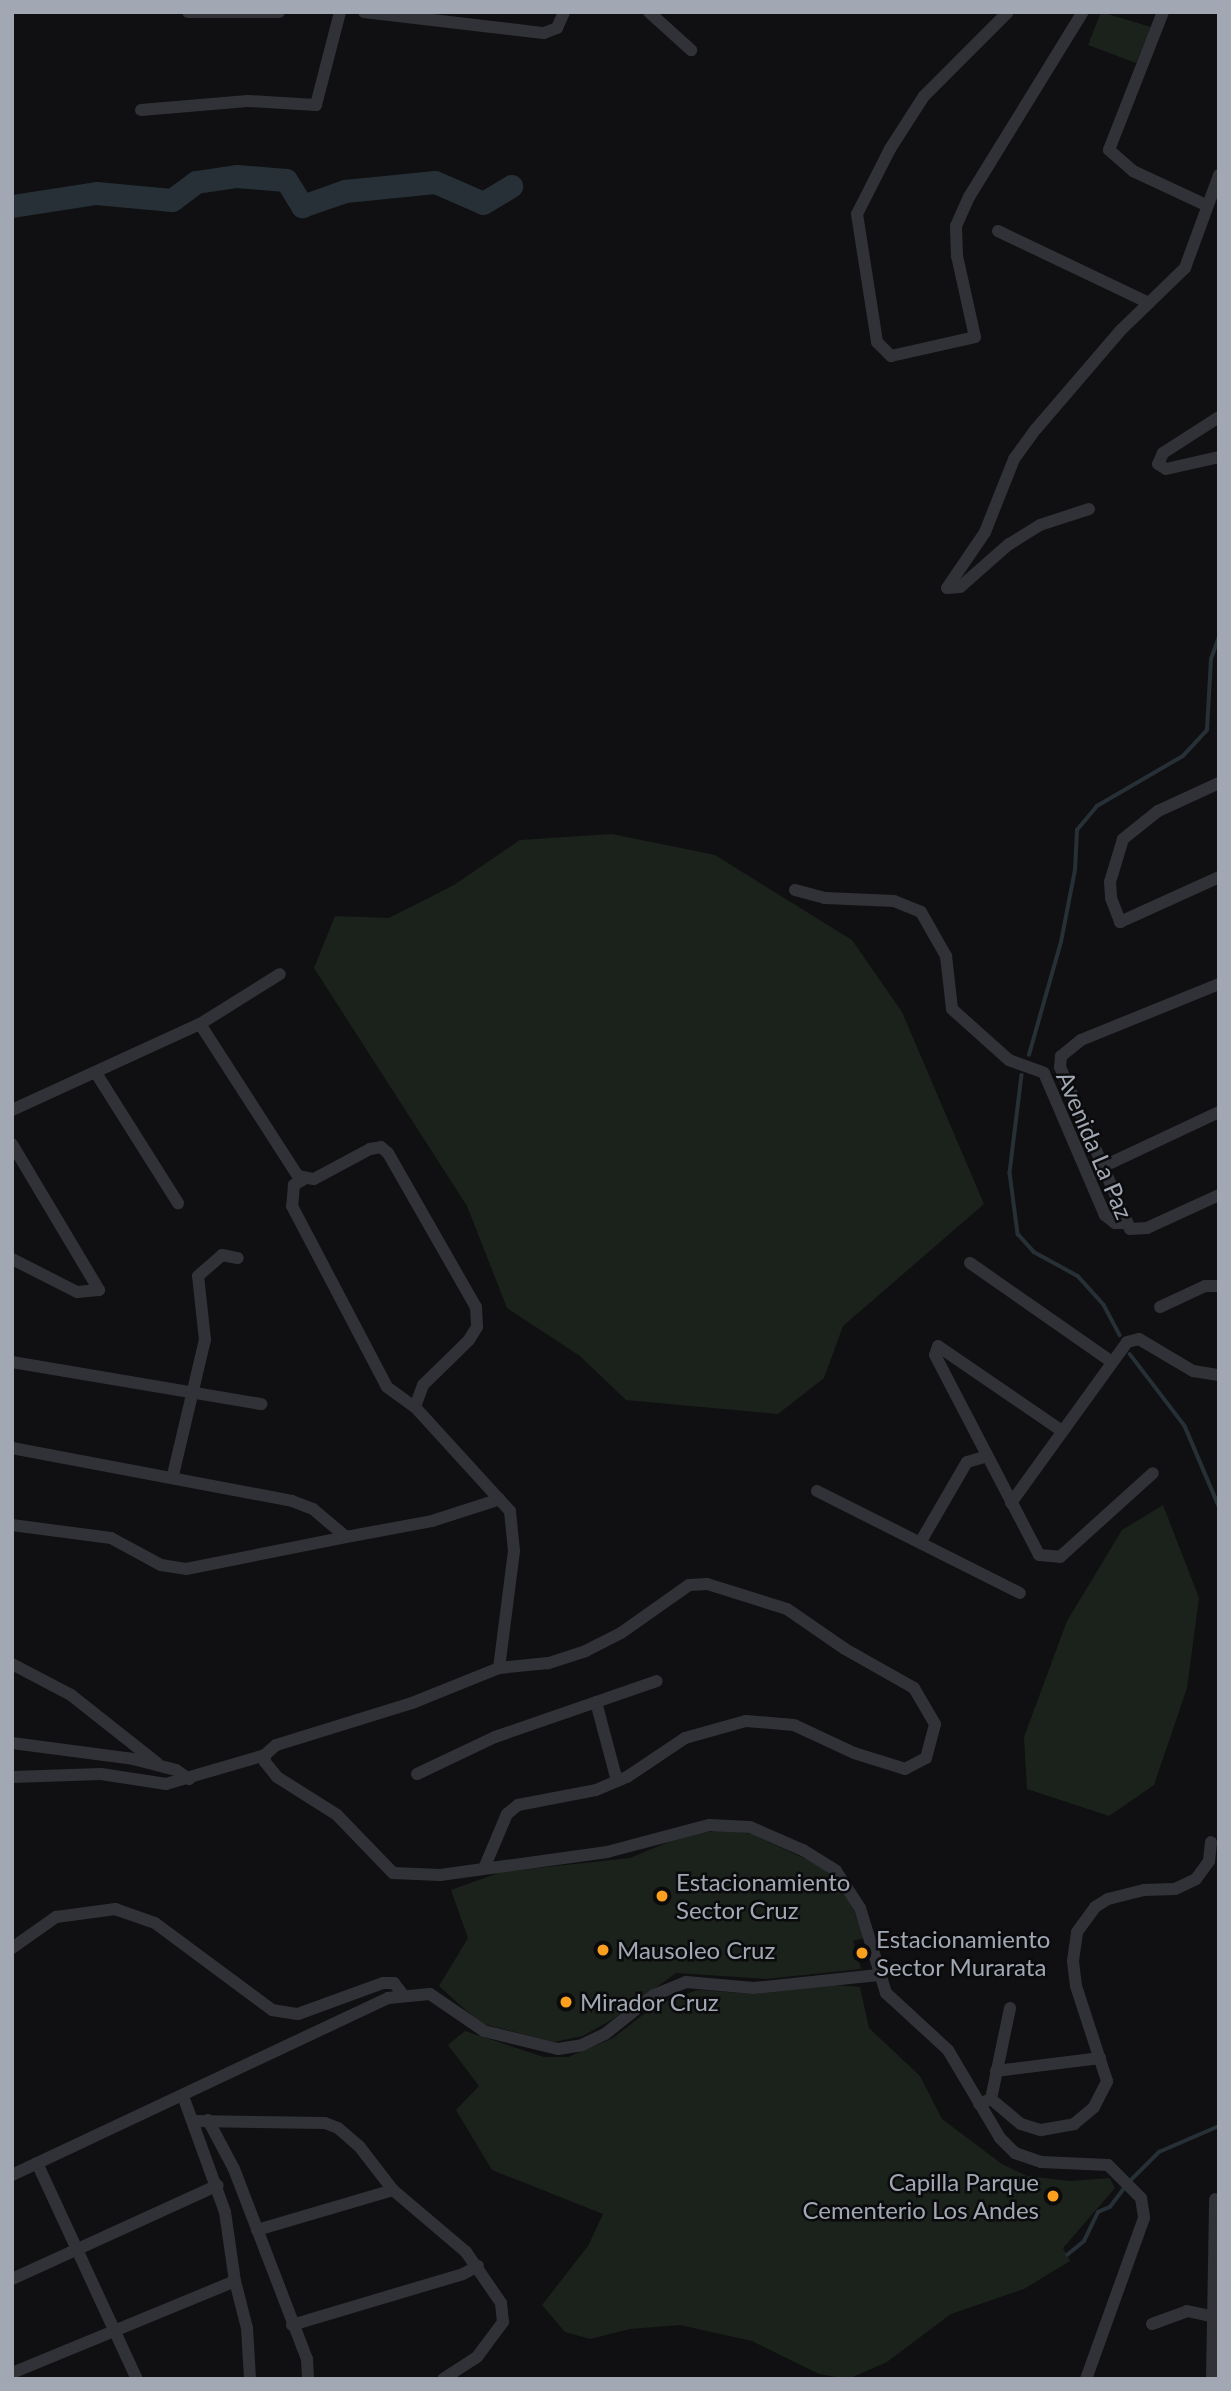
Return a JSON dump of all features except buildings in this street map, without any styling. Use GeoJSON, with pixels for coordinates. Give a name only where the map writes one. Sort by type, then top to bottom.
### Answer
{"type":"FeatureCollection","features":[{"type":"Feature","properties":{"kind":"street"},"geometry":{"type":"LineString","coordinates":[[188,12],[279,12]]}},
{"type":"Feature","properties":{"kind":"street"},"geometry":{"type":"LineString","coordinates":[[141,110],[248,101],[316,105],[340,12]]}},
{"type":"Feature","properties":{"kind":"street"},"geometry":{"type":"LineString","coordinates":[[364,12],[544,33],[557,29],[564,12]]}},
{"type":"Feature","properties":{"kind":"street"},"geometry":{"type":"LineString","coordinates":[[649,12],[691,50]]}},
{"type":"Feature","properties":{"kind":"street"},"geometry":{"type":"LineString","coordinates":[[1008,12],[924,96],[890,149],[857,214],[877,342],[891,356],[975,337],[957,256],[956,226],[1083,12]]}},
{"type":"Feature","properties":{"kind":"street"},"geometry":{"type":"LineString","coordinates":[[1163,12],[1109,150],[1133,171],[1206,205]]}},
{"type":"Feature","properties":{"kind":"street"},"geometry":{"type":"LineString","coordinates":[[1089,509],[1040,525],[1009,544],[960,587],[947,588],[985,532],[1014,459],[1036,429],[1149,303],[1185,268],[1219,175]]}},
{"type":"Feature","properties":{"kind":"street"},"geometry":{"type":"LineString","coordinates":[[998,231],[1149,303]]}},
{"type":"Feature","properties":{"kind":"street"},"geometry":{"type":"LineString","coordinates":[[1219,417],[1163,453],[1158,464],[1166,469],[1219,457]]}},
{"type":"Feature","properties":{"kind":"street"},"geometry":{"type":"LineString","coordinates":[[1219,783],[1158,811],[1123,839],[1110,883],[1120,922],[1219,877]]}},
{"type":"Feature","properties":{"kind":"street"},"geometry":{"type":"LineString","coordinates":[[795,890],[825,898],[894,901],[921,912],[946,956],[952,1009],[1009,1060],[1044,1073],[1105,1214],[1115,1223],[1124,1223]]}},
{"type":"Feature","properties":{"kind":"street"},"geometry":{"type":"LineString","coordinates":[[12,1110],[200,1024],[281,974]]}},
{"type":"Feature","properties":{"kind":"street","name":"Avenida La Paz"},"geometry":{"type":"LineString","coordinates":[[1219,984],[1081,1041],[1061,1056],[1060,1067],[1124,1223],[1138,1230],[1219,1195]]}},
{"type":"Feature","properties":{"kind":"street"},"geometry":{"type":"LineString","coordinates":[[200,1024],[291,1167],[304,1179]]}},
{"type":"Feature","properties":{"kind":"street"},"geometry":{"type":"LineString","coordinates":[[96,1073],[178,1203]]}},
{"type":"Feature","properties":{"kind":"street"},"geometry":{"type":"LineString","coordinates":[[1102,1167],[1219,1112]]}},
{"type":"Feature","properties":{"kind":"street"},"geometry":{"type":"LineString","coordinates":[[12,1144],[99,1290],[76,1292],[12,1259]]}},
{"type":"Feature","properties":{"kind":"street"},"geometry":{"type":"LineString","coordinates":[[415,1407],[423,1385],[469,1340],[477,1327],[476,1307],[381,1147],[314,1179],[304,1179],[294,1185],[292,1206],[387,1387],[415,1407],[500,1499],[514,1523],[514,1551],[499,1668]]}},
{"type":"Feature","properties":{"kind":"street"},"geometry":{"type":"LineString","coordinates":[[173,1475],[205,1340],[198,1276],[222,1255],[238,1258]]}},
{"type":"Feature","properties":{"kind":"street"},"geometry":{"type":"LineString","coordinates":[[970,1263],[1112,1362]]}},
{"type":"Feature","properties":{"kind":"street"},"geometry":{"type":"LineString","coordinates":[[1160,1307],[1205,1286],[1219,1286]]}},
{"type":"Feature","properties":{"kind":"street"},"geometry":{"type":"LineString","coordinates":[[1011,1503],[1127,1342],[1139,1339],[1193,1371],[1219,1375]]}},
{"type":"Feature","properties":{"kind":"street"},"geometry":{"type":"LineString","coordinates":[[1062,1432],[938,1346],[935,1355],[985,1457],[1039,1555],[1049,1559],[1060,1557],[1153,1473]]}},
{"type":"Feature","properties":{"kind":"street"},"geometry":{"type":"LineString","coordinates":[[12,1362],[261,1404]]}},
{"type":"Feature","properties":{"kind":"street"},"geometry":{"type":"LineString","coordinates":[[12,1448],[173,1475],[292,1501],[313,1509],[346,1537]]}},
{"type":"Feature","properties":{"kind":"street"},"geometry":{"type":"LineString","coordinates":[[921,1541],[967,1462],[985,1457]]}},
{"type":"Feature","properties":{"kind":"street"},"geometry":{"type":"LineString","coordinates":[[817,1491],[1020,1593]]}},
{"type":"Feature","properties":{"kind":"street"},"geometry":{"type":"LineString","coordinates":[[12,1525],[111,1538],[161,1565],[186,1569],[432,1521],[500,1499]]}},
{"type":"Feature","properties":{"kind":"street"},"geometry":{"type":"LineString","coordinates":[[12,1777],[101,1774],[151,1785],[189,1779],[265,1755],[276,1745],[412,1703],[499,1668],[548,1663],[586,1651],[621,1633],[689,1585],[707,1584],[787,1609],[845,1649],[884,1668],[914,1688],[935,1724],[926,1758],[905,1769],[872,1760],[794,1725],[764,1719],[685,1738],[617,1781],[596,1790],[519,1805],[507,1814],[485,1866]]}},
{"type":"Feature","properties":{"kind":"street"},"geometry":{"type":"LineString","coordinates":[[12,1664],[71,1695],[160,1765],[189,1779]]}},
{"type":"Feature","properties":{"kind":"street"},"geometry":{"type":"LineString","coordinates":[[417,1774],[495,1737],[657,1681]]}},
{"type":"Feature","properties":{"kind":"street"},"geometry":{"type":"LineString","coordinates":[[596,1702],[617,1781]]}},
{"type":"Feature","properties":{"kind":"street"},"geometry":{"type":"LineString","coordinates":[[12,1743],[160,1765]]}},
{"type":"Feature","properties":{"kind":"street"},"geometry":{"type":"LineString","coordinates":[[265,1755],[267,1768],[337,1815],[393,1873],[440,1875],[485,1866],[618,1850],[709,1825],[750,1827],[822,1861],[850,1886],[886,1993],[948,2050],[985,2102],[1014,2153],[1074,2167],[1108,2165],[1142,2198],[1144,2218],[1086,2379]]}},
{"type":"Feature","properties":{"kind":"street"},"geometry":{"type":"LineString","coordinates":[[985,2102],[1021,2124],[1041,2130],[1074,2124],[1094,2107],[1106,2088],[1100,2058],[1076,1986],[1073,1961],[1077,1932],[1095,1907],[1108,1899],[1144,1890],[1175,1889],[1196,1879],[1209,1861],[1211,1842]]}},
{"type":"Feature","properties":{"kind":"street"},"geometry":{"type":"LineString","coordinates":[[12,1948],[56,1917],[115,1909],[155,1923],[272,2010],[298,2014],[383,1983],[394,1983],[403,1995]]}},
{"type":"Feature","properties":{"kind":"street"},"geometry":{"type":"LineString","coordinates":[[12,2175],[388,1997],[430,1994],[484,2031],[558,2049],[582,2045],[605,2034],[654,1994],[686,1982],[754,1988],[878,1975]]}},
{"type":"Feature","properties":{"kind":"street"},"geometry":{"type":"LineString","coordinates":[[985,2102],[996,2071],[1010,2008]]}},
{"type":"Feature","properties":{"kind":"street"},"geometry":{"type":"LineString","coordinates":[[996,2071],[1100,2058]]}},
{"type":"Feature","properties":{"kind":"street"},"geometry":{"type":"LineString","coordinates":[[183,2096],[234,2169],[307,2360],[308,2379]]}},
{"type":"Feature","properties":{"kind":"street"},"geometry":{"type":"LineString","coordinates":[[202,2121],[247,2328],[250,2379]]}},
{"type":"Feature","properties":{"kind":"street"},"geometry":{"type":"LineString","coordinates":[[202,2121],[325,2123],[338,2128],[359,2146],[393,2190],[478,2266],[501,2303],[503,2322],[483,2349],[452,2377]]}},
{"type":"Feature","properties":{"kind":"street"},"geometry":{"type":"LineString","coordinates":[[37,2163],[80,2248],[137,2379]]}},
{"type":"Feature","properties":{"kind":"street"},"geometry":{"type":"LineString","coordinates":[[12,2280],[218,2185]]}},
{"type":"Feature","properties":{"kind":"street"},"geometry":{"type":"LineString","coordinates":[[257,2230],[393,2190]]}},
{"type":"Feature","properties":{"kind":"street"},"geometry":{"type":"LineString","coordinates":[[1212,2379],[1215,2199]]}},
{"type":"Feature","properties":{"kind":"street"},"geometry":{"type":"LineString","coordinates":[[292,2325],[463,2274],[478,2266]]}},
{"type":"Feature","properties":{"kind":"street"},"geometry":{"type":"LineString","coordinates":[[12,2373],[235,2281]]}},
{"type":"Feature","properties":{"kind":"street"},"geometry":{"type":"LineString","coordinates":[[1152,2324],[1187,2311],[1215,2318]]}},
{"type":"Feature","properties":{"kind":"shaded area"},"geometry":{"type":"Polygon","coordinates":[[[1101,12],[1151,27],[1136,63],[1088,45],[1101,12]]]}},
{"type":"Feature","properties":{"kind":"shaded area"},"geometry":{"type":"Polygon","coordinates":[[[612,834],[715,855],[852,940],[902,1012],[984,1204],[843,1326],[824,1378],[778,1414],[626,1400],[580,1356],[507,1308],[467,1206],[314,968],[335,916],[389,918],[454,885],[520,840],[612,834]]]}},
{"type":"Feature","properties":{"kind":"shaded area"},"geometry":{"type":"Polygon","coordinates":[[[1163,1505],[1199,1598],[1187,1688],[1154,1785],[1109,1816],[1027,1789],[1024,1737],[1067,1621],[1122,1530],[1163,1505]]]}},
{"type":"Feature","properties":{"kind":"shaded area"},"geometry":{"type":"Polygon","coordinates":[[[724,1830],[751,1834],[817,1864],[845,1886],[864,1938],[853,1941],[861,1969],[766,1979],[676,1973],[613,2019],[583,2036],[554,2042],[480,2023],[439,1986],[468,1938],[451,1890],[501,1872],[630,1858],[688,1834],[724,1830]]]}},
{"type":"Feature","properties":{"kind":"shaded area"},"geometry":{"type":"Polygon","coordinates":[[[834,1985],[860,1987],[869,2028],[920,2076],[942,2119],[1002,2164],[1027,2176],[1070,2181],[1110,2178],[1115,2188],[1063,2248],[1070,2261],[1024,2289],[951,2314],[887,2362],[848,2379],[819,2374],[752,2341],[680,2325],[630,2329],[590,2339],[565,2332],[542,2305],[588,2246],[603,2214],[492,2170],[456,2110],[479,2086],[448,2045],[465,2031],[544,2057],[568,2057],[613,2038],[657,2004],[698,1990],[755,1994],[834,1985]]]}},
{"type":"Feature","properties":{"kind":"waterway"},"geometry":{"type":"LineString","coordinates":[[12,206],[96,193],[172,200],[196,182],[236,176],[286,180],[302,206],[345,191],[435,182],[483,203],[511,186]]}},
{"type":"Feature","properties":{"kind":"waterway"},"geometry":{"type":"LineString","coordinates":[[1029,1055],[1061,942],[1075,870],[1077,830],[1097,806],[1183,756],[1207,730],[1211,659],[1219,637]]}},
{"type":"Feature","properties":{"kind":"waterway"},"geometry":{"type":"LineString","coordinates":[[1022,1075],[1010,1173],[1018,1234],[1034,1252],[1078,1276],[1104,1305],[1120,1335]]}},
{"type":"Feature","properties":{"kind":"waterway"},"geometry":{"type":"LineString","coordinates":[[1130,1354],[1185,1426],[1219,1506]]}},
{"type":"Feature","properties":{"kind":"waterway"},"geometry":{"type":"LineString","coordinates":[[1130,2181],[1159,2152],[1219,2126]]}},
{"type":"Feature","properties":{"kind":"waterway"},"geometry":{"type":"LineString","coordinates":[[1067,2255],[1084,2241],[1098,2212],[1110,2207],[1125,2187]]}},
{"type":"Feature","properties":{"kind":"place","name":"Estacionamiento Sector Cruz"},"geometry":{"type":"Point","coordinates":[662,1896]}},
{"type":"Feature","properties":{"kind":"place","name":"Mausoleo Cruz"},"geometry":{"type":"Point","coordinates":[603,1950]}},
{"type":"Feature","properties":{"kind":"place","name":"Estacionamiento Sector Murarata"},"geometry":{"type":"Point","coordinates":[862,1953]}},
{"type":"Feature","properties":{"kind":"place","name":"Mirador Cruz"},"geometry":{"type":"Point","coordinates":[566,2002]}},
{"type":"Feature","properties":{"kind":"place","name":"Capilla Parque Cementerio Los Andes"},"geometry":{"type":"Point","coordinates":[1053,2196]}}]}
